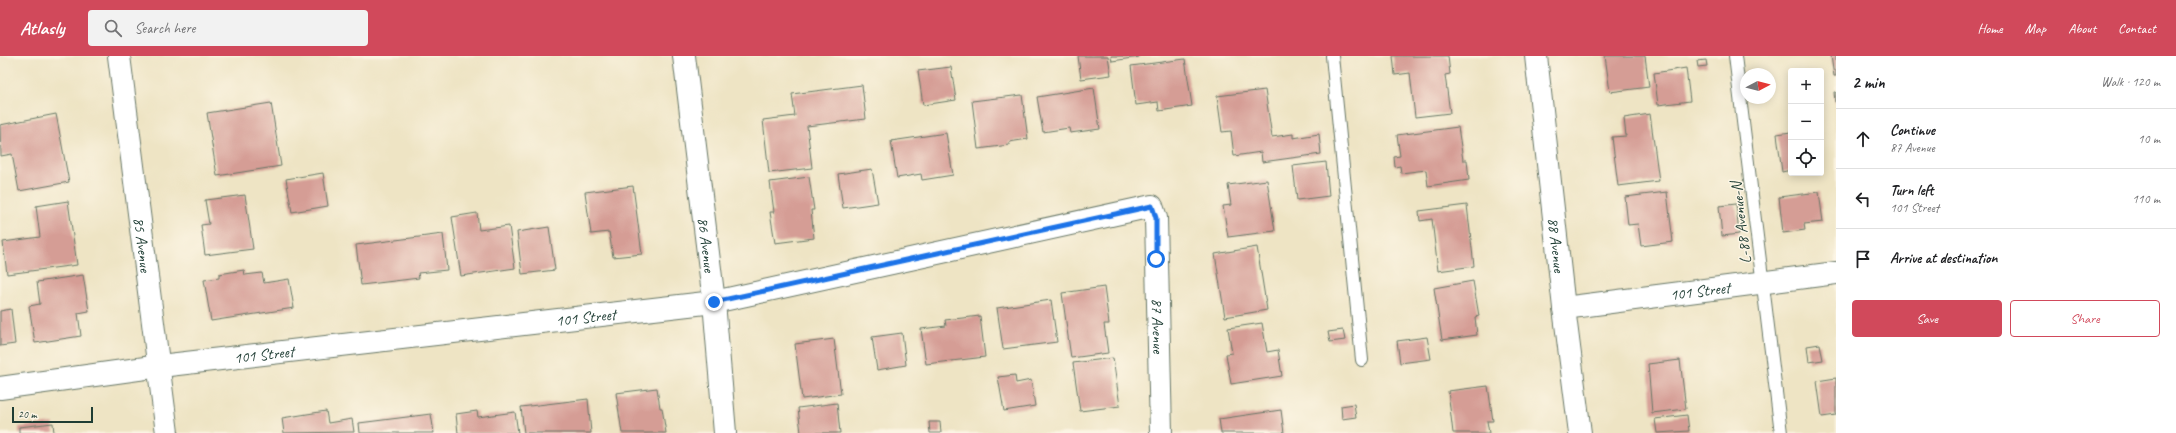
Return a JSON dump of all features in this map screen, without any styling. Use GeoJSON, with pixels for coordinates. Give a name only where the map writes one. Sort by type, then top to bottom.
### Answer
{"type":"FeatureCollection","features":[{"type":"Feature","properties":{"kind":"street","name":"85 Avenue"},"geometry":{"type":"LineString","coordinates":[[119,56],[160,366],[167,433]]}},
{"type":"Feature","properties":{"kind":"street","name":"86 Avenue"},"geometry":{"type":"LineString","coordinates":[[684,56],[714,302],[725,433]]}},
{"type":"Feature","properties":{"kind":"street","name":"88 Avenue"},"geometry":{"type":"LineString","coordinates":[[1536,56],[1564,308],[1580,433]]}},
{"type":"Feature","properties":{"kind":"street","name":"101 Street"},"geometry":{"type":"LineString","coordinates":[[0,388],[160,366],[714,302],[1152,206],[1156,218]]}},
{"type":"Feature","properties":{"kind":"street","name":"87 Avenue"},"geometry":{"type":"LineString","coordinates":[[1156,218],[1161,433]]}},
{"type":"Feature","properties":{"kind":"street","name":"101 Street"},"geometry":{"type":"LineString","coordinates":[[1564,308],[1836,273]]}},
{"type":"Feature","properties":{"kind":"lane"},"geometry":{"type":"LineString","coordinates":[[1332,56],[1362,360]]}},
{"type":"Feature","properties":{"kind":"lane","name":"L-88 Avenue-N"},"geometry":{"type":"LineString","coordinates":[[1735,56],[1781,433]]}},
{"type":"Feature","properties":{"kind":"building"},"geometry":{"type":"Polygon","coordinates":[[[1078,56],[1108,56],[1111,75],[1081,79],[1078,56]]]}},
{"type":"Feature","properties":{"kind":"building"},"geometry":{"type":"Polygon","coordinates":[[[1111,56],[1139,56],[1139,57],[1112,61],[1111,56]]]}},
{"type":"Feature","properties":{"kind":"building"},"geometry":{"type":"Polygon","coordinates":[[[1393,56],[1448,56],[1450,74],[1445,75],[1450,113],[1415,117],[1410,73],[1395,75],[1393,56]]]}},
{"type":"Feature","properties":{"kind":"building"},"geometry":{"type":"Polygon","coordinates":[[[1605,56],[1645,56],[1649,87],[1610,92],[1605,56]]]}},
{"type":"Feature","properties":{"kind":"building"},"geometry":{"type":"Polygon","coordinates":[[[1831,56],[1836,56],[1836,76],[1834,76],[1831,56]]]}},
{"type":"Feature","properties":{"kind":"building"},"geometry":{"type":"Polygon","coordinates":[[[1185,59],[1192,106],[1159,111],[1158,102],[1136,105],[1131,66],[1185,59]]]}},
{"type":"Feature","properties":{"kind":"building"},"geometry":{"type":"Polygon","coordinates":[[[1706,60],[1707,66],[1698,67],[1697,61],[1706,60]]]}},
{"type":"Feature","properties":{"kind":"building"},"geometry":{"type":"Polygon","coordinates":[[[951,67],[956,100],[923,105],[918,71],[951,67]]]}},
{"type":"Feature","properties":{"kind":"building"},"geometry":{"type":"Polygon","coordinates":[[[1686,68],[1690,101],[1658,105],[1654,73],[1686,68]]]}},
{"type":"Feature","properties":{"kind":"building"},"geometry":{"type":"Polygon","coordinates":[[[862,85],[866,119],[807,126],[812,168],[769,173],[763,120],[795,116],[792,94],[862,85]]]}},
{"type":"Feature","properties":{"kind":"building"},"geometry":{"type":"Polygon","coordinates":[[[1094,88],[1100,129],[1070,133],[1069,128],[1043,132],[1037,97],[1094,88]]]}},
{"type":"Feature","properties":{"kind":"building"},"geometry":{"type":"Polygon","coordinates":[[[1265,90],[1272,137],[1293,134],[1293,138],[1319,134],[1321,154],[1262,162],[1261,152],[1234,156],[1231,131],[1222,132],[1217,96],[1265,90]]]}},
{"type":"Feature","properties":{"kind":"building"},"geometry":{"type":"Polygon","coordinates":[[[1834,92],[1836,92],[1836,102],[1835,102],[1834,92]]]}},
{"type":"Feature","properties":{"kind":"building"},"geometry":{"type":"Polygon","coordinates":[[[1022,95],[1028,139],[1009,142],[1009,145],[978,149],[972,101],[1022,95]]]}},
{"type":"Feature","properties":{"kind":"building"},"geometry":{"type":"Polygon","coordinates":[[[271,103],[281,166],[217,176],[207,113],[271,103]]]}},
{"type":"Feature","properties":{"kind":"building"},"geometry":{"type":"Polygon","coordinates":[[[56,114],[69,182],[19,191],[12,154],[1,156],[0,125],[56,114]]]}},
{"type":"Feature","properties":{"kind":"building"},"geometry":{"type":"Polygon","coordinates":[[[1650,114],[1659,181],[1618,186],[1612,137],[1626,136],[1624,118],[1650,114]]]}},
{"type":"Feature","properties":{"kind":"building"},"geometry":{"type":"Polygon","coordinates":[[[1458,127],[1463,160],[1467,160],[1469,180],[1428,186],[1426,170],[1401,173],[1400,166],[1395,167],[1394,157],[1400,156],[1397,135],[1458,127]]]}},
{"type":"Feature","properties":{"kind":"building"},"geometry":{"type":"Polygon","coordinates":[[[1788,132],[1788,171],[1782,172],[1777,134],[1788,132]]]}},
{"type":"Feature","properties":{"kind":"building"},"geometry":{"type":"Polygon","coordinates":[[[946,133],[953,175],[922,180],[921,174],[897,178],[891,141],[946,133]]]}},
{"type":"Feature","properties":{"kind":"building"},"geometry":{"type":"Polygon","coordinates":[[[1326,162],[1329,196],[1297,200],[1293,166],[1326,162]]]}},
{"type":"Feature","properties":{"kind":"building"},"geometry":{"type":"Polygon","coordinates":[[[872,169],[878,203],[843,208],[838,174],[872,169]]]}},
{"type":"Feature","properties":{"kind":"building"},"geometry":{"type":"Polygon","coordinates":[[[323,173],[328,206],[292,212],[286,179],[323,173]]]}},
{"type":"Feature","properties":{"kind":"building"},"geometry":{"type":"Polygon","coordinates":[[[809,177],[814,210],[811,210],[814,238],[775,243],[770,212],[774,212],[770,182],[809,177]]]}},
{"type":"Feature","properties":{"kind":"building"},"geometry":{"type":"Polygon","coordinates":[[[1267,180],[1275,231],[1228,237],[1223,206],[1231,205],[1228,185],[1267,180]]]}},
{"type":"Feature","properties":{"kind":"building"},"geometry":{"type":"Polygon","coordinates":[[[633,186],[642,254],[613,257],[609,232],[591,234],[585,192],[633,186]]]}},
{"type":"Feature","properties":{"kind":"building"},"geometry":{"type":"Polygon","coordinates":[[[1667,192],[1673,242],[1641,246],[1638,224],[1628,225],[1625,197],[1667,192]]]}},
{"type":"Feature","properties":{"kind":"building"},"geometry":{"type":"Polygon","coordinates":[[[1819,192],[1823,222],[1804,224],[1805,230],[1783,233],[1779,197],[1819,192]]]}},
{"type":"Feature","properties":{"kind":"building"},"geometry":{"type":"Polygon","coordinates":[[[245,195],[253,249],[205,255],[201,225],[209,224],[205,200],[245,195]]]}},
{"type":"Feature","properties":{"kind":"building"},"geometry":{"type":"Polygon","coordinates":[[[68,201],[77,265],[7,274],[3,242],[40,237],[36,206],[68,201]]]}},
{"type":"Feature","properties":{"kind":"building"},"geometry":{"type":"Polygon","coordinates":[[[1736,204],[1739,234],[1722,236],[1719,206],[1736,204]]]}},
{"type":"Feature","properties":{"kind":"building"},"geometry":{"type":"Polygon","coordinates":[[[1467,205],[1474,266],[1438,271],[1432,219],[1420,221],[1419,211],[1467,205]]]}},
{"type":"Feature","properties":{"kind":"building"},"geometry":{"type":"Polygon","coordinates":[[[477,213],[479,230],[509,226],[515,268],[461,276],[452,217],[477,213]]]}},
{"type":"Feature","properties":{"kind":"building"},"geometry":{"type":"Polygon","coordinates":[[[549,227],[555,270],[522,274],[517,232],[549,227]]]}},
{"type":"Feature","properties":{"kind":"building"},"geometry":{"type":"Polygon","coordinates":[[[443,234],[447,270],[418,273],[419,278],[361,285],[356,245],[443,234]]]}},
{"type":"Feature","properties":{"kind":"building"},"geometry":{"type":"Polygon","coordinates":[[[1257,247],[1267,310],[1225,317],[1215,254],[1257,247]]]}},
{"type":"Feature","properties":{"kind":"building"},"geometry":{"type":"Polygon","coordinates":[[[244,270],[245,275],[262,273],[264,283],[289,279],[294,308],[211,321],[204,280],[219,278],[219,274],[244,270]]]}},
{"type":"Feature","properties":{"kind":"building"},"geometry":{"type":"Polygon","coordinates":[[[83,275],[89,311],[78,313],[81,336],[35,343],[29,306],[40,304],[37,282],[83,275]]]}},
{"type":"Feature","properties":{"kind":"building"},"geometry":{"type":"Polygon","coordinates":[[[1473,281],[1479,316],[1475,317],[1477,335],[1442,340],[1434,288],[1473,281]]]}},
{"type":"Feature","properties":{"kind":"building"},"geometry":{"type":"Polygon","coordinates":[[[1104,287],[1109,324],[1104,324],[1108,353],[1071,358],[1062,293],[1104,287]]]}},
{"type":"Feature","properties":{"kind":"building"},"geometry":{"type":"Polygon","coordinates":[[[1051,300],[1057,342],[1003,349],[997,308],[1051,300]]]}},
{"type":"Feature","properties":{"kind":"building"},"geometry":{"type":"Polygon","coordinates":[[[11,309],[15,344],[0,346],[0,311],[11,309]]]}},
{"type":"Feature","properties":{"kind":"building"},"geometry":{"type":"Polygon","coordinates":[[[980,316],[985,357],[926,364],[921,329],[946,326],[945,320],[980,316]]]}},
{"type":"Feature","properties":{"kind":"building"},"geometry":{"type":"Polygon","coordinates":[[[1262,323],[1267,352],[1278,350],[1282,376],[1231,384],[1226,354],[1232,353],[1228,328],[1262,323]]]}},
{"type":"Feature","properties":{"kind":"building"},"geometry":{"type":"Polygon","coordinates":[[[1343,330],[1345,340],[1330,342],[1328,332],[1343,330]]]}},
{"type":"Feature","properties":{"kind":"building"},"geometry":{"type":"Polygon","coordinates":[[[902,333],[906,365],[877,370],[872,337],[902,333]]]}},
{"type":"Feature","properties":{"kind":"building"},"geometry":{"type":"Polygon","coordinates":[[[1427,337],[1431,359],[1400,363],[1397,341],[1427,337]]]}},
{"type":"Feature","properties":{"kind":"building"},"geometry":{"type":"Polygon","coordinates":[[[834,339],[841,394],[802,399],[795,344],[834,339]]]}},
{"type":"Feature","properties":{"kind":"building"},"geometry":{"type":"Polygon","coordinates":[[[1820,344],[1823,360],[1809,362],[1807,346],[1820,344]]]}},
{"type":"Feature","properties":{"kind":"building"},"geometry":{"type":"Polygon","coordinates":[[[1113,358],[1120,406],[1080,411],[1073,363],[1113,358]]]}},
{"type":"Feature","properties":{"kind":"building"},"geometry":{"type":"Polygon","coordinates":[[[1680,360],[1686,409],[1652,413],[1648,364],[1680,360]]]}},
{"type":"Feature","properties":{"kind":"building"},"geometry":{"type":"Polygon","coordinates":[[[1015,375],[1016,383],[1031,380],[1035,406],[1004,411],[998,377],[1015,375]]]}},
{"type":"Feature","properties":{"kind":"building"},"geometry":{"type":"Polygon","coordinates":[[[1836,378],[1836,415],[1822,417],[1817,381],[1836,378]]]}},
{"type":"Feature","properties":{"kind":"building"},"geometry":{"type":"Polygon","coordinates":[[[1488,386],[1493,421],[1487,421],[1489,433],[1453,433],[1448,391],[1488,386]]]}},
{"type":"Feature","properties":{"kind":"building"},"geometry":{"type":"Polygon","coordinates":[[[657,388],[666,433],[622,433],[616,393],[657,388]]]}},
{"type":"Feature","properties":{"kind":"building"},"geometry":{"type":"Polygon","coordinates":[[[588,399],[591,433],[524,433],[521,407],[588,399]]]}},
{"type":"Feature","properties":{"kind":"building"},"geometry":{"type":"Polygon","coordinates":[[[837,403],[840,433],[801,433],[798,408],[837,403]]]}},
{"type":"Feature","properties":{"kind":"building"},"geometry":{"type":"Polygon","coordinates":[[[1354,404],[1356,417],[1342,419],[1341,406],[1354,404]]]}},
{"type":"Feature","properties":{"kind":"building"},"geometry":{"type":"Polygon","coordinates":[[[1281,410],[1284,433],[1221,433],[1219,419],[1281,410]]]}},
{"type":"Feature","properties":{"kind":"building"},"geometry":{"type":"Polygon","coordinates":[[[326,411],[328,423],[352,419],[354,432],[284,433],[282,418],[326,411]]]}},
{"type":"Feature","properties":{"kind":"building"},"geometry":{"type":"Polygon","coordinates":[[[477,411],[478,417],[515,412],[518,433],[458,433],[456,414],[477,411]]]}},
{"type":"Feature","properties":{"kind":"building"},"geometry":{"type":"Polygon","coordinates":[[[431,414],[434,433],[360,433],[359,423],[431,414]]]}},
{"type":"Feature","properties":{"kind":"building"},"geometry":{"type":"Polygon","coordinates":[[[1687,415],[1689,431],[1657,433],[1655,419],[1687,415]]]}},
{"type":"Feature","properties":{"kind":"building"},"geometry":{"type":"Polygon","coordinates":[[[929,422],[940,422],[941,433],[930,433],[929,422]]]}},
{"type":"Feature","properties":{"kind":"building"},"geometry":{"type":"Polygon","coordinates":[[[53,423],[54,433],[19,433],[19,427],[53,423]]]}},
{"type":"Feature","properties":{"kind":"route"},"geometry":{"type":"LineString","coordinates":[[714,302],[1152,206],[1156,218],[1156,259]]}}]}
